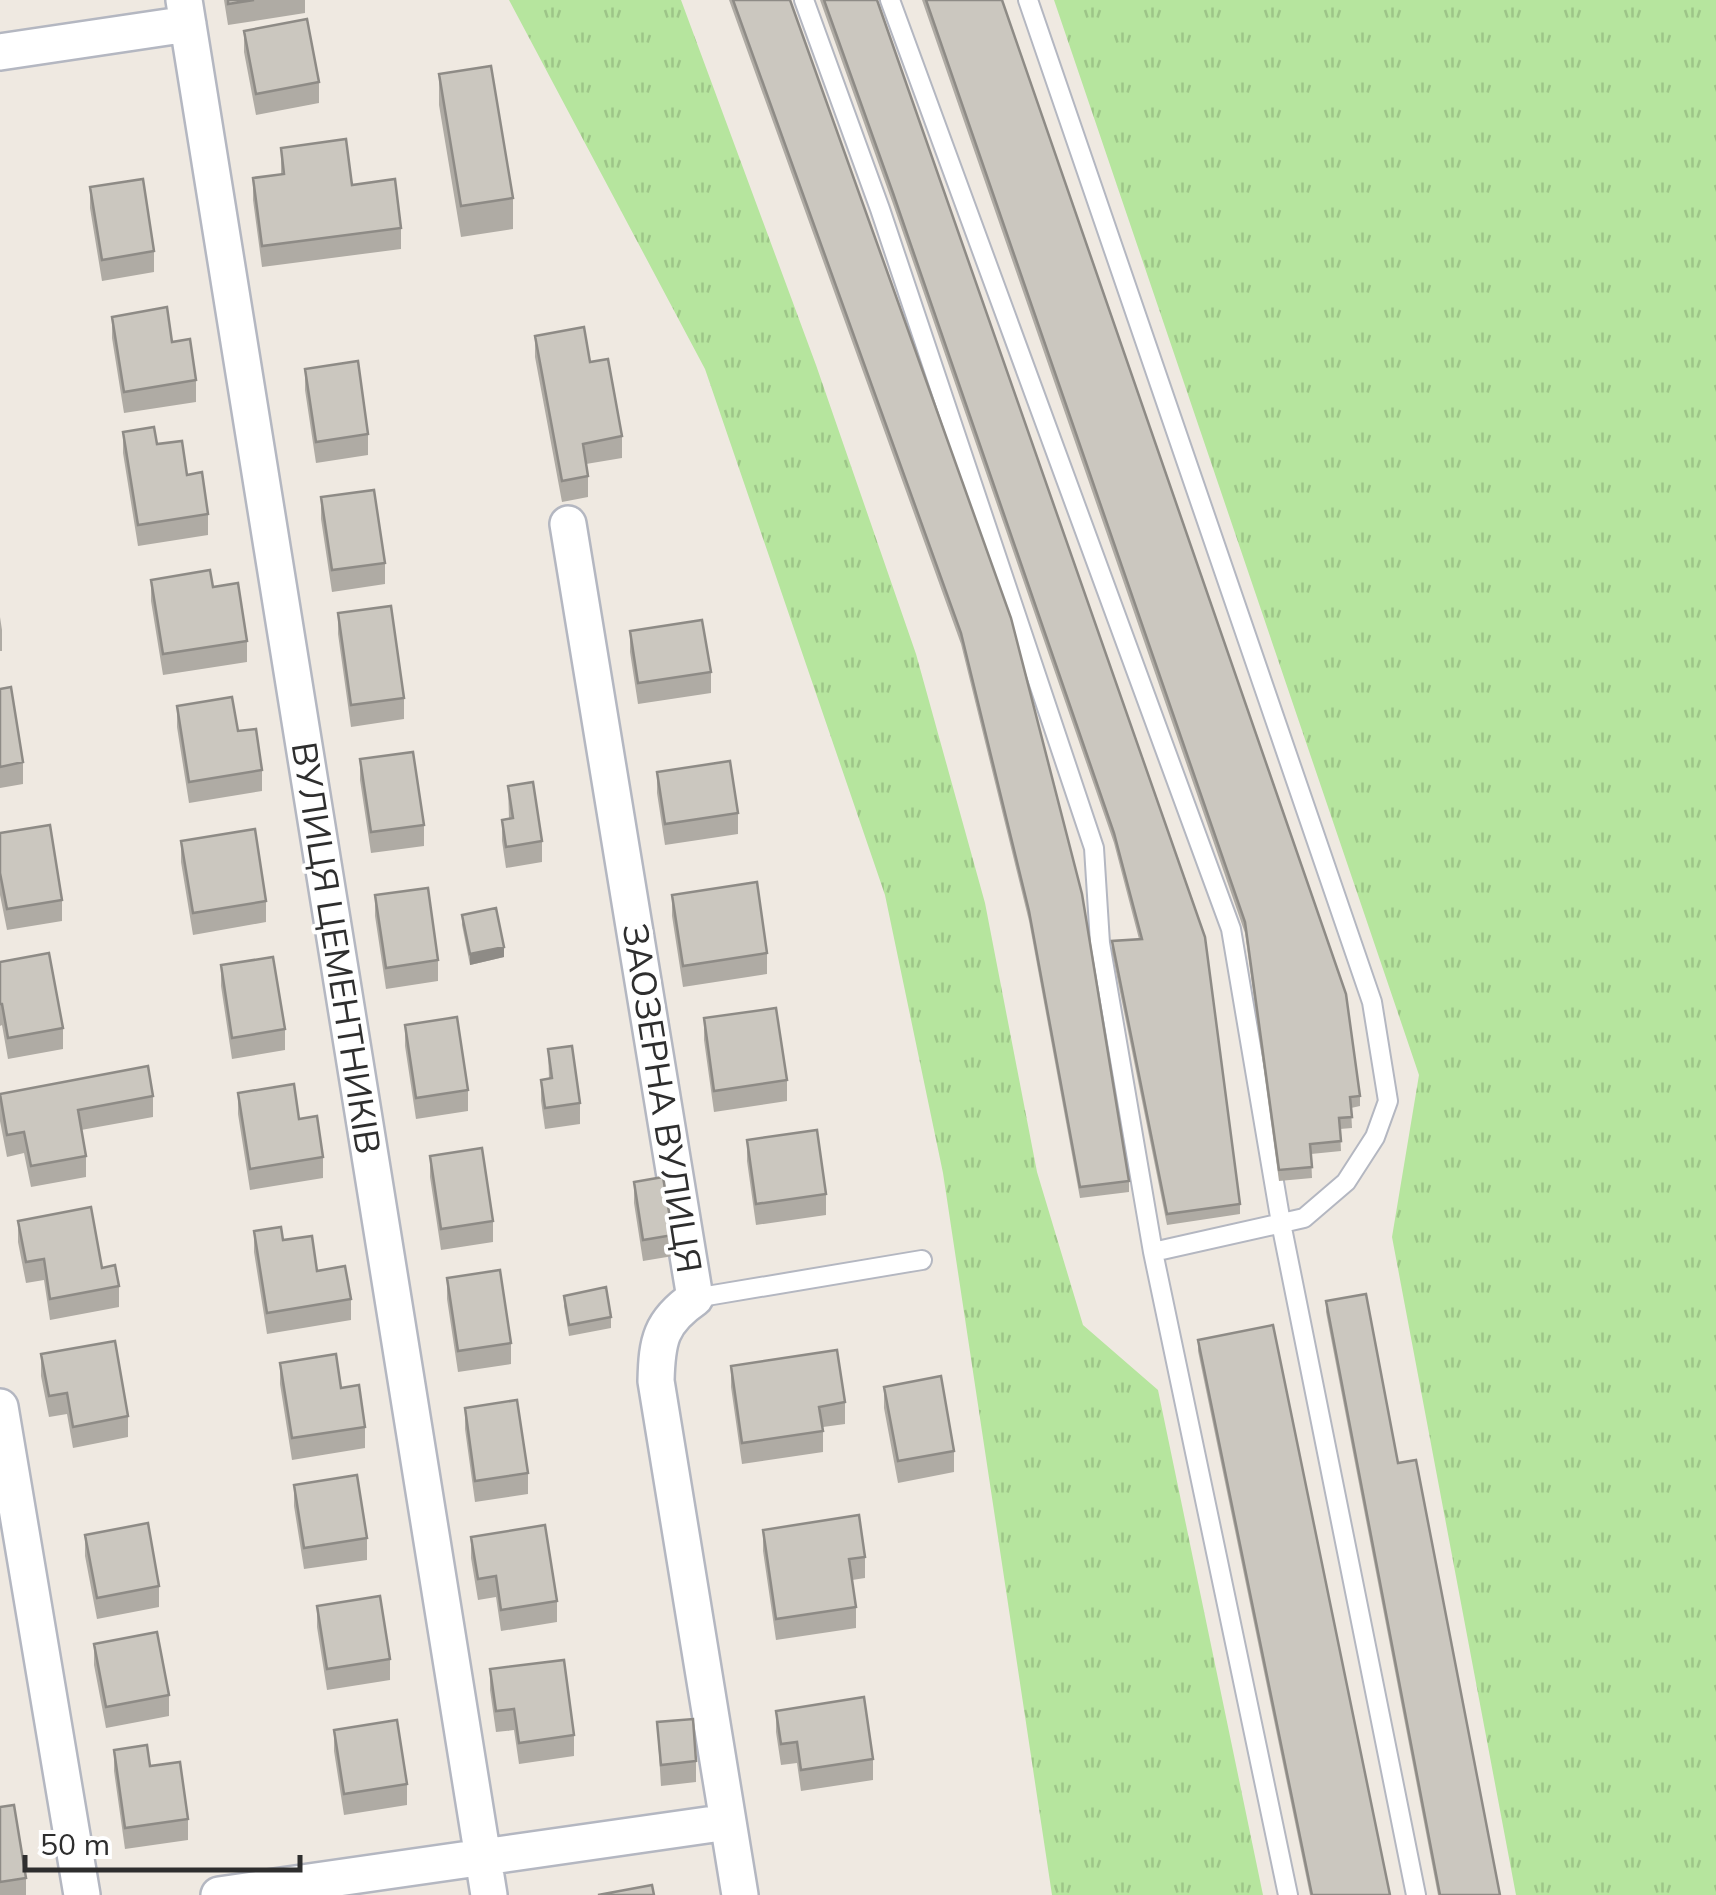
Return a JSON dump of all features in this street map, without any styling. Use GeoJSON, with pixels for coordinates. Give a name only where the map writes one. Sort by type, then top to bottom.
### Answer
{"type":"FeatureCollection","features":[{"type":"Feature","properties":{"kind":"street"},"geometry":{"type":"LineString","coordinates":[[0,52],[186,12]]}},
{"type":"Feature","properties":{"kind":"street","name":"ВУЛИЦЯ ЦЕМЕНТНИКІВ"},"geometry":{"type":"LineString","coordinates":[[186,12],[489,1895]]}},
{"type":"Feature","properties":{"kind":"street","name":"ЗАОЗЕРНА ВУЛИЦЯ"},"geometry":{"type":"LineString","coordinates":[[568,524],[695,1298],[668,1322],[657,1345],[656,1381],[740,1895]]}},
{"type":"Feature","properties":{"kind":"street"},"geometry":{"type":"LineString","coordinates":[[0,1407],[82,1895]]}},
{"type":"Feature","properties":{"kind":"street"},"geometry":{"type":"LineString","coordinates":[[218,1895],[728,1822]]}},
{"type":"Feature","properties":{"kind":"lane"},"geometry":{"type":"LineString","coordinates":[[804,0],[880,208],[1094,848],[1100,942],[1153,1252],[1288,1895]]}},
{"type":"Feature","properties":{"kind":"lane"},"geometry":{"type":"LineString","coordinates":[[890,0],[1231,929],[1281,1223],[1416,1895]]}},
{"type":"Feature","properties":{"kind":"lane"},"geometry":{"type":"LineString","coordinates":[[1028,0],[1372,1002],[1388,1101],[1375,1136],[1346,1182],[1304,1218],[1153,1252]]}},
{"type":"Feature","properties":{"kind":"lane"},"geometry":{"type":"LineString","coordinates":[[695,1298],[922,1260]]}},
{"type":"Feature","properties":{"kind":"green space"},"geometry":{"type":"Polygon","coordinates":[[[509,0],[681,0],[816,365],[916,654],[985,903],[1037,1172],[1083,1325],[1158,1390],[1263,1895],[1052,1895],[943,1173],[885,895],[705,369],[509,0]]]}},
{"type":"Feature","properties":{"kind":"green space"},"geometry":{"type":"Polygon","coordinates":[[[1054,0],[1716,0],[1716,1895],[1516,1895],[1392,1237],[1419,1075],[1054,0]]]}},
{"type":"Feature","properties":{"kind":"building"},"geometry":{"type":"Polygon","coordinates":[[[733,0],[790,0],[1011,618],[1082,894],[1129,1181],[1080,1187],[1029,911],[961,633],[733,0]]]}},
{"type":"Feature","properties":{"kind":"building"},"geometry":{"type":"Polygon","coordinates":[[[824,0],[877,0],[1205,937],[1240,1204],[1167,1214],[1112,941],[1142,939],[1114,833],[824,0]]]}},
{"type":"Feature","properties":{"kind":"building"},"geometry":{"type":"Polygon","coordinates":[[[926,0],[1002,0],[1346,994],[1360,1096],[1350,1097],[1352,1117],[1339,1118],[1341,1141],[1310,1144],[1312,1167],[1279,1170],[1245,922],[926,0]]]}},
{"type":"Feature","properties":{"kind":"building"},"geometry":{"type":"Polygon","coordinates":[[[307,19],[319,82],[256,94],[244,31],[307,19]]]}},
{"type":"Feature","properties":{"kind":"building"},"geometry":{"type":"Polygon","coordinates":[[[491,66],[513,198],[461,206],[439,74],[491,66]]]}},
{"type":"Feature","properties":{"kind":"building"},"geometry":{"type":"Polygon","coordinates":[[[346,139],[352,185],[395,179],[401,228],[262,246],[253,178],[284,174],[281,148],[346,139]]]}},
{"type":"Feature","properties":{"kind":"building"},"geometry":{"type":"Polygon","coordinates":[[[143,179],[154,251],[102,260],[90,187],[143,179]]]}},
{"type":"Feature","properties":{"kind":"building"},"geometry":{"type":"Polygon","coordinates":[[[167,307],[172,342],[190,339],[196,380],[124,392],[112,317],[167,307]]]}},
{"type":"Feature","properties":{"kind":"building"},"geometry":{"type":"Polygon","coordinates":[[[584,327],[590,362],[608,359],[622,436],[583,444],[588,476],[562,481],[535,336],[584,327]]]}},
{"type":"Feature","properties":{"kind":"building"},"geometry":{"type":"Polygon","coordinates":[[[358,361],[368,434],[316,442],[305,369],[358,361]]]}},
{"type":"Feature","properties":{"kind":"building"},"geometry":{"type":"Polygon","coordinates":[[[154,427],[157,444],[182,441],[187,475],[202,472],[208,514],[138,525],[123,432],[154,427]]]}},
{"type":"Feature","properties":{"kind":"building"},"geometry":{"type":"Polygon","coordinates":[[[374,490],[385,563],[332,570],[321,497],[374,490]]]}},
{"type":"Feature","properties":{"kind":"building"},"geometry":{"type":"Polygon","coordinates":[[[210,570],[213,587],[238,583],[247,641],[163,654],[151,580],[210,570]]]}},
{"type":"Feature","properties":{"kind":"building"},"geometry":{"type":"Polygon","coordinates":[[[391,606],[404,698],[351,705],[338,613],[391,606]]]}},
{"type":"Feature","properties":{"kind":"building"},"geometry":{"type":"Polygon","coordinates":[[[702,620],[711,672],[638,683],[630,631],[702,620]]]}},
{"type":"Feature","properties":{"kind":"building"},"geometry":{"type":"Polygon","coordinates":[[[11,687],[23,762],[0,767],[0,689],[11,687]]]}},
{"type":"Feature","properties":{"kind":"building"},"geometry":{"type":"Polygon","coordinates":[[[232,697],[238,731],[256,729],[262,770],[189,782],[177,706],[232,697]]]}},
{"type":"Feature","properties":{"kind":"building"},"geometry":{"type":"Polygon","coordinates":[[[413,752],[424,825],[371,832],[360,759],[413,752]]]}},
{"type":"Feature","properties":{"kind":"building"},"geometry":{"type":"Polygon","coordinates":[[[730,761],[738,813],[665,824],[657,772],[730,761]]]}},
{"type":"Feature","properties":{"kind":"building"},"geometry":{"type":"Polygon","coordinates":[[[533,782],[542,841],[506,847],[502,820],[513,818],[508,786],[533,782]]]}},
{"type":"Feature","properties":{"kind":"building"},"geometry":{"type":"Polygon","coordinates":[[[50,825],[62,900],[7,909],[0,873],[0,833],[50,825]]]}},
{"type":"Feature","properties":{"kind":"building"},"geometry":{"type":"Polygon","coordinates":[[[255,829],[266,901],[193,913],[181,841],[255,829]]]}},
{"type":"Feature","properties":{"kind":"building"},"geometry":{"type":"Polygon","coordinates":[[[757,882],[767,953],[683,966],[672,895],[757,882]]]}},
{"type":"Feature","properties":{"kind":"building"},"geometry":{"type":"Polygon","coordinates":[[[428,888],[438,960],[386,968],[375,895],[428,888]]]}},
{"type":"Feature","properties":{"kind":"building"},"geometry":{"type":"Polygon","coordinates":[[[496,908],[504,947],[470,954],[462,915],[496,908]]]}},
{"type":"Feature","properties":{"kind":"building"},"geometry":{"type":"Polygon","coordinates":[[[49,953],[63,1028],[8,1038],[0,1004],[0,962],[49,953]]]}},
{"type":"Feature","properties":{"kind":"building"},"geometry":{"type":"Polygon","coordinates":[[[273,957],[285,1029],[232,1038],[221,965],[273,957]]]}},
{"type":"Feature","properties":{"kind":"building"},"geometry":{"type":"Polygon","coordinates":[[[776,1008],[787,1080],[714,1091],[704,1018],[776,1008]]]}},
{"type":"Feature","properties":{"kind":"building"},"geometry":{"type":"Polygon","coordinates":[[[457,1017],[468,1090],[416,1098],[405,1025],[457,1017]]]}},
{"type":"Feature","properties":{"kind":"building"},"geometry":{"type":"Polygon","coordinates":[[[572,1046],[580,1103],[545,1108],[541,1080],[552,1078],[548,1049],[572,1046]]]}},
{"type":"Feature","properties":{"kind":"building"},"geometry":{"type":"Polygon","coordinates":[[[148,1066],[153,1096],[78,1110],[86,1156],[31,1166],[24,1132],[7,1135],[0,1094],[148,1066]]]}},
{"type":"Feature","properties":{"kind":"building"},"geometry":{"type":"Polygon","coordinates":[[[294,1084],[299,1119],[317,1116],[323,1157],[250,1169],[238,1093],[294,1084]]]}},
{"type":"Feature","properties":{"kind":"building"},"geometry":{"type":"Polygon","coordinates":[[[817,1130],[826,1194],[756,1204],[747,1140],[817,1130]]]}},
{"type":"Feature","properties":{"kind":"building"},"geometry":{"type":"Polygon","coordinates":[[[482,1148],[493,1221],[441,1229],[430,1156],[482,1148]]]}},
{"type":"Feature","properties":{"kind":"building"},"geometry":{"type":"Polygon","coordinates":[[[663,1177],[673,1235],[643,1240],[634,1182],[663,1177]]]}},
{"type":"Feature","properties":{"kind":"building"},"geometry":{"type":"Polygon","coordinates":[[[91,1207],[102,1268],[115,1265],[119,1286],[50,1299],[44,1259],[26,1262],[18,1221],[91,1207]]]}},
{"type":"Feature","properties":{"kind":"building"},"geometry":{"type":"Polygon","coordinates":[[[281,1227],[283,1240],[312,1236],[317,1271],[345,1266],[351,1299],[267,1313],[254,1231],[281,1227]]]}},
{"type":"Feature","properties":{"kind":"building"},"geometry":{"type":"Polygon","coordinates":[[[500,1270],[511,1343],[458,1351],[447,1278],[500,1270]]]}},
{"type":"Feature","properties":{"kind":"building"},"geometry":{"type":"Polygon","coordinates":[[[606,1287],[611,1317],[569,1325],[564,1296],[606,1287]]]}},
{"type":"Feature","properties":{"kind":"building"},"geometry":{"type":"Polygon","coordinates":[[[1366,1294],[1398,1463],[1416,1460],[1500,1895],[1440,1895],[1326,1301],[1366,1294]]]}},
{"type":"Feature","properties":{"kind":"building"},"geometry":{"type":"Polygon","coordinates":[[[1273,1325],[1390,1895],[1312,1895],[1198,1340],[1273,1325]]]}},
{"type":"Feature","properties":{"kind":"building"},"geometry":{"type":"Polygon","coordinates":[[[115,1341],[128,1416],[73,1427],[67,1393],[49,1396],[41,1354],[115,1341]]]}},
{"type":"Feature","properties":{"kind":"building"},"geometry":{"type":"Polygon","coordinates":[[[837,1350],[845,1402],[819,1407],[823,1431],[742,1443],[731,1366],[837,1350]]]}},
{"type":"Feature","properties":{"kind":"building"},"geometry":{"type":"Polygon","coordinates":[[[336,1354],[341,1388],[359,1385],[365,1427],[292,1438],[280,1363],[336,1354]]]}},
{"type":"Feature","properties":{"kind":"building"},"geometry":{"type":"Polygon","coordinates":[[[941,1376],[954,1451],[898,1461],[884,1387],[941,1376]]]}},
{"type":"Feature","properties":{"kind":"building"},"geometry":{"type":"Polygon","coordinates":[[[517,1400],[528,1473],[475,1481],[465,1408],[517,1400]]]}},
{"type":"Feature","properties":{"kind":"building"},"geometry":{"type":"Polygon","coordinates":[[[357,1475],[367,1538],[304,1548],[294,1485],[357,1475]]]}},
{"type":"Feature","properties":{"kind":"building"},"geometry":{"type":"Polygon","coordinates":[[[859,1515],[865,1557],[849,1559],[856,1607],[776,1619],[763,1530],[859,1515]]]}},
{"type":"Feature","properties":{"kind":"building"},"geometry":{"type":"Polygon","coordinates":[[[148,1523],[159,1586],[97,1598],[85,1535],[148,1523]]]}},
{"type":"Feature","properties":{"kind":"building"},"geometry":{"type":"Polygon","coordinates":[[[545,1525],[557,1601],[501,1610],[496,1576],[478,1579],[471,1537],[545,1525]]]}},
{"type":"Feature","properties":{"kind":"building"},"geometry":{"type":"Polygon","coordinates":[[[380,1596],[390,1659],[327,1669],[317,1606],[380,1596]]]}},
{"type":"Feature","properties":{"kind":"building"},"geometry":{"type":"Polygon","coordinates":[[[157,1632],[169,1695],[106,1707],[94,1644],[157,1632]]]}},
{"type":"Feature","properties":{"kind":"building"},"geometry":{"type":"Polygon","coordinates":[[[564,1660],[574,1735],[519,1743],[514,1709],[496,1711],[490,1669],[564,1660]]]}},
{"type":"Feature","properties":{"kind":"building"},"geometry":{"type":"Polygon","coordinates":[[[864,1697],[873,1759],[801,1770],[797,1742],[781,1744],[776,1711],[864,1697]]]}},
{"type":"Feature","properties":{"kind":"building"},"geometry":{"type":"Polygon","coordinates":[[[693,1719],[696,1761],[661,1765],[657,1722],[693,1719]]]}},
{"type":"Feature","properties":{"kind":"building"},"geometry":{"type":"Polygon","coordinates":[[[397,1720],[407,1784],[344,1794],[334,1730],[397,1720]]]}},
{"type":"Feature","properties":{"kind":"building"},"geometry":{"type":"Polygon","coordinates":[[[147,1745],[150,1766],[180,1762],[188,1819],[125,1828],[114,1750],[147,1745]]]}},
{"type":"Feature","properties":{"kind":"building"},"geometry":{"type":"Polygon","coordinates":[[[14,1805],[26,1878],[0,1882],[0,1807],[14,1805]]]}},
{"type":"Feature","properties":{"kind":"building"},"geometry":{"type":"Polygon","coordinates":[[[652,1885],[654,1895],[598,1895],[652,1885]]]}}]}
